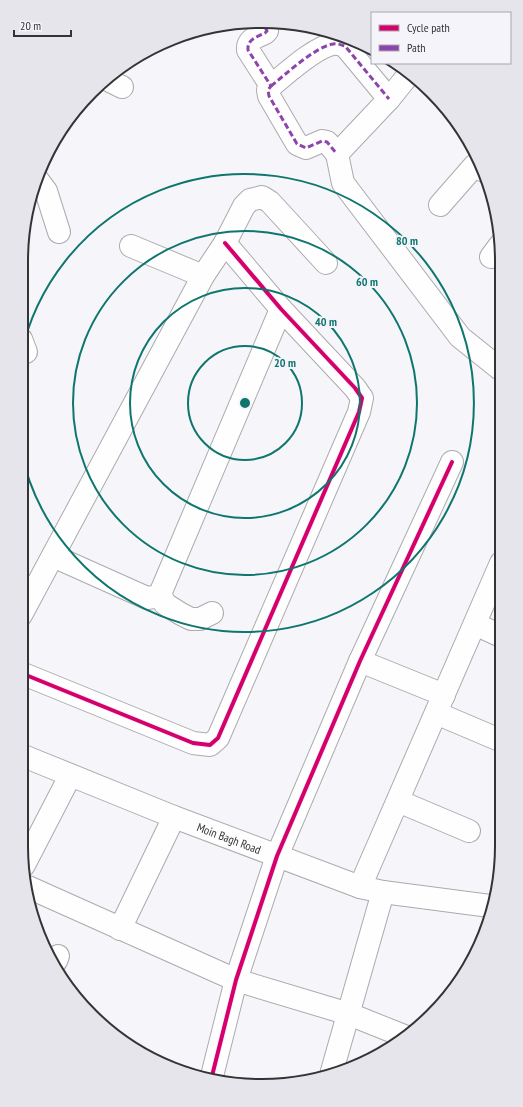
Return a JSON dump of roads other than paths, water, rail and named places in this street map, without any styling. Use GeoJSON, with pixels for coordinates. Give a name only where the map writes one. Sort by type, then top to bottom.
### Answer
{"type":"FeatureCollection","features":[{"type":"Feature","properties":{"kind":"street"},"geometry":{"type":"LineString","coordinates":[[265,28],[267,31],[265,33],[250,41],[248,50],[271,86]]}},
{"type":"Feature","properties":{"kind":"street"},"geometry":{"type":"LineString","coordinates":[[388,99],[345,46],[334,43],[313,53],[268,90],[269,96],[297,144],[306,148],[322,141],[327,142],[337,154],[343,183],[460,337],[495,365]]}},
{"type":"Feature","properties":{"kind":"street"},"geometry":{"type":"LineString","coordinates":[[337,154],[406,78]]}},
{"type":"Feature","properties":{"kind":"street"},"geometry":{"type":"LineString","coordinates":[[440,205],[474,166]]}},
{"type":"Feature","properties":{"kind":"street"},"geometry":{"type":"LineString","coordinates":[[41,184],[46,191],[59,232]]}},
{"type":"Feature","properties":{"kind":"street"},"geometry":{"type":"LineString","coordinates":[[28,602],[203,276],[224,243],[244,206],[250,200],[262,196],[270,202],[326,263]]}},
{"type":"Feature","properties":{"kind":"street"},"geometry":{"type":"LineString","coordinates":[[28,676],[193,743],[210,744],[218,738],[359,412],[362,398],[355,388],[281,308],[224,243]]}},
{"type":"Feature","properties":{"kind":"street"},"geometry":{"type":"LineString","coordinates":[[131,246],[203,276]]}},
{"type":"Feature","properties":{"kind":"street"},"geometry":{"type":"LineString","coordinates":[[53,556],[147,598],[160,594],[281,308]]}},
{"type":"Feature","properties":{"kind":"street"},"geometry":{"type":"LineString","coordinates":[[212,1074],[236,980],[277,856],[360,661],[452,462]]}},
{"type":"Feature","properties":{"kind":"street"},"geometry":{"type":"LineString","coordinates":[[360,887],[495,577]]}},
{"type":"Feature","properties":{"kind":"street"},"geometry":{"type":"LineString","coordinates":[[160,594],[165,604],[191,619],[200,619],[212,613]]}},
{"type":"Feature","properties":{"kind":"street"},"geometry":{"type":"LineString","coordinates":[[475,624],[495,633]]}},
{"type":"Feature","properties":{"kind":"street"},"geometry":{"type":"LineString","coordinates":[[360,661],[440,704],[495,737]]}},
{"type":"Feature","properties":{"kind":"street","name":"Moin Bagh Road"},"geometry":{"type":"LineString","coordinates":[[28,758],[174,817],[360,887],[382,892],[487,906]]}},
{"type":"Feature","properties":{"kind":"street"},"geometry":{"type":"LineString","coordinates":[[28,857],[70,776]]}},
{"type":"Feature","properties":{"kind":"street"},"geometry":{"type":"LineString","coordinates":[[398,801],[469,831]]}},
{"type":"Feature","properties":{"kind":"street"},"geometry":{"type":"LineString","coordinates":[[120,929],[174,817]]}},
{"type":"Feature","properties":{"kind":"street"},"geometry":{"type":"LineString","coordinates":[[32,889],[236,980],[349,1014],[399,1034]]}},
{"type":"Feature","properties":{"kind":"street"},"geometry":{"type":"LineString","coordinates":[[333,1068],[382,892]]}}]}
